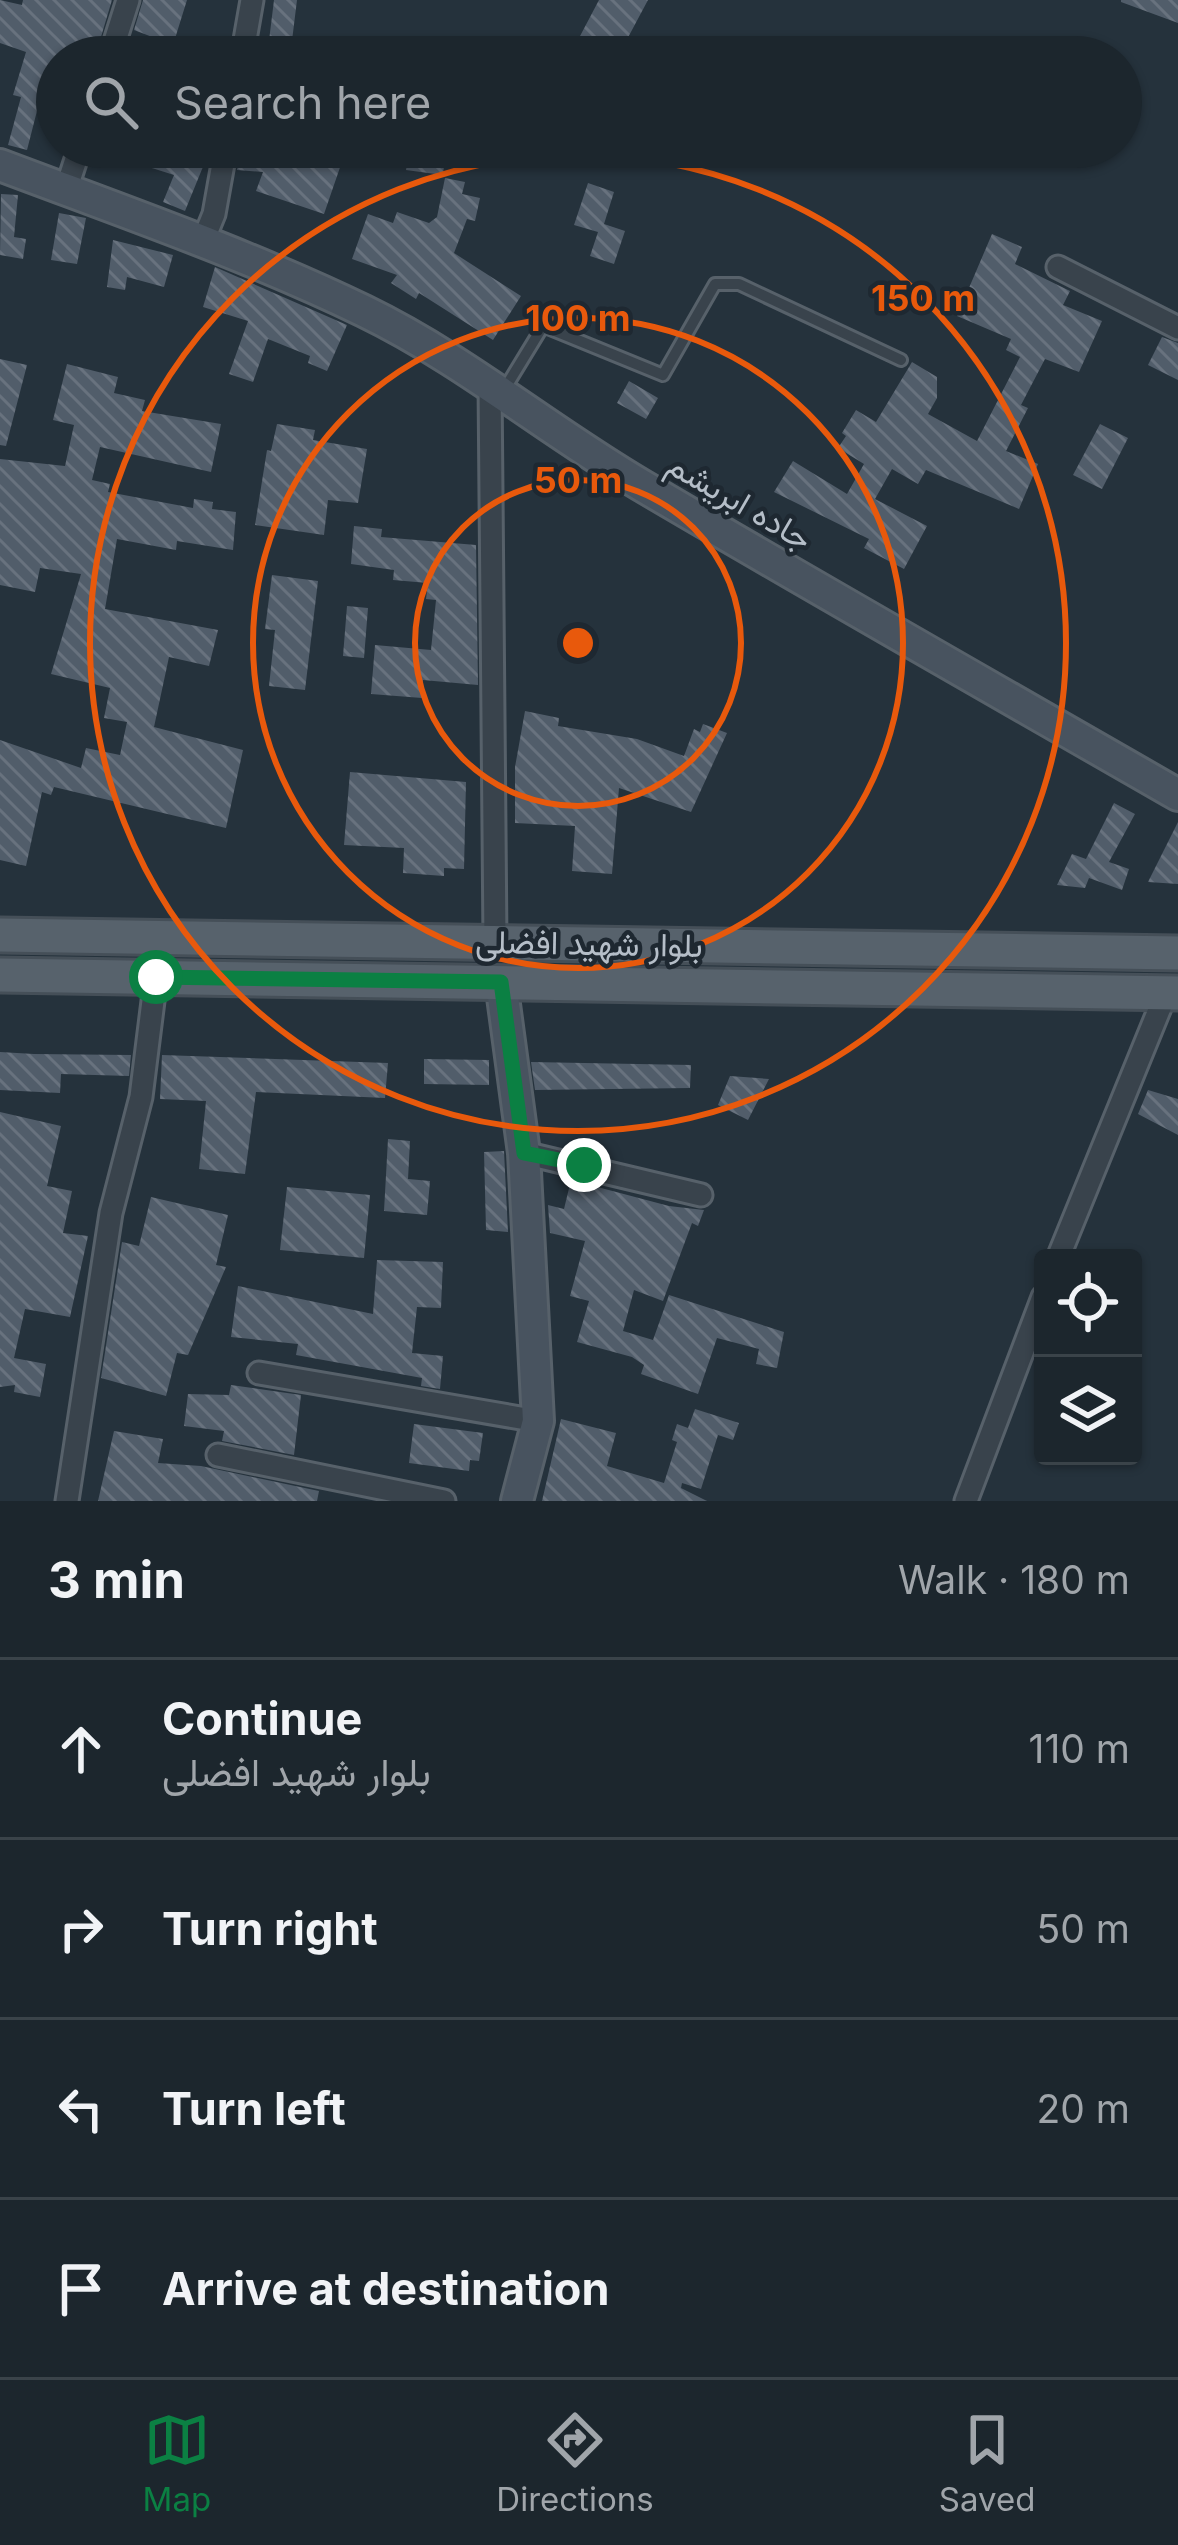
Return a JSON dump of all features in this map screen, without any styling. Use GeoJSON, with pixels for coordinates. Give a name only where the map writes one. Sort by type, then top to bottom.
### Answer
{"type":"FeatureCollection","features":[{"type":"Feature","properties":{"kind":"main road","name":"جاده ابریشم"},"geometry":{"type":"LineString","coordinates":[[0,165],[203,241],[365,312],[638,483],[1178,795]]}},
{"type":"Feature","properties":{"kind":"main road","name":"بلوار شهید افضلی"},"geometry":{"type":"LineString","coordinates":[[0,934],[1178,953]]}},
{"type":"Feature","properties":{"kind":"main road"},"geometry":{"type":"LineString","coordinates":[[672,985],[684,945]]}},
{"type":"Feature","properties":{"kind":"main road","name":"بلوار شهید افضلی"},"geometry":{"type":"LineString","coordinates":[[0,975],[1172,993]]}},
{"type":"Feature","properties":{"kind":"main road"},"geometry":{"type":"LineString","coordinates":[[501,982],[524,1153],[538,1421],[517,1501]]}},
{"type":"Feature","properties":{"kind":"street"},"geometry":{"type":"LineString","coordinates":[[117,36],[128,0]]}},
{"type":"Feature","properties":{"kind":"street"},"geometry":{"type":"LineString","coordinates":[[246,36],[252,0]]}},
{"type":"Feature","properties":{"kind":"street"},"geometry":{"type":"LineString","coordinates":[[66,190],[73,168]]}},
{"type":"Feature","properties":{"kind":"street"},"geometry":{"type":"LineString","coordinates":[[203,241],[214,214],[222,168]]}},
{"type":"Feature","properties":{"kind":"street"},"geometry":{"type":"LineString","coordinates":[[1058,267],[1178,328]]}},
{"type":"Feature","properties":{"kind":"street"},"geometry":{"type":"LineString","coordinates":[[495,390],[495,941]]}},
{"type":"Feature","properties":{"kind":"street"},"geometry":{"type":"LineString","coordinates":[[67,1501],[111,1213],[142,1096],[156,977]]}},
{"type":"Feature","properties":{"kind":"street"},"geometry":{"type":"LineString","coordinates":[[1062,1249],[1172,993]]}},
{"type":"Feature","properties":{"kind":"street"},"geometry":{"type":"LineString","coordinates":[[524,1153],[701,1195]]}},
{"type":"Feature","properties":{"kind":"street"},"geometry":{"type":"LineString","coordinates":[[966,1501],[1034,1322]]}},
{"type":"Feature","properties":{"kind":"street"},"geometry":{"type":"LineString","coordinates":[[259,1373],[538,1421]]}},
{"type":"Feature","properties":{"kind":"street"},"geometry":{"type":"LineString","coordinates":[[218,1455],[444,1501]]}},
{"type":"Feature","properties":{"kind":"lane"},"geometry":{"type":"LineString","coordinates":[[495,390],[543,326],[663,375],[715,284],[739,284],[901,360]]}},
{"type":"Feature","properties":{"kind":"building"},"geometry":{"type":"Polygon","coordinates":[[[0,0],[22,5],[23,0],[112,0],[101,36],[36,36],[36,115],[27,150],[8,145],[21,97],[13,95],[26,52],[0,43],[0,0]]]}},
{"type":"Feature","properties":{"kind":"building"},"geometry":{"type":"Polygon","coordinates":[[[143,0],[187,0],[176,36],[150,36],[134,30],[143,0]]]}},
{"type":"Feature","properties":{"kind":"building"},"geometry":{"type":"Polygon","coordinates":[[[274,0],[297,0],[293,36],[270,36],[274,0]]]}},
{"type":"Feature","properties":{"kind":"building"},"geometry":{"type":"Polygon","coordinates":[[[599,0],[648,0],[629,36],[580,36],[599,0]]]}},
{"type":"Feature","properties":{"kind":"building"},"geometry":{"type":"Polygon","coordinates":[[[1178,0],[1178,23],[1121,2],[1178,0]]]}},
{"type":"Feature","properties":{"kind":"building"},"geometry":{"type":"Polygon","coordinates":[[[152,168],[202,168],[185,211],[163,202],[174,175],[152,168]]]}},
{"type":"Feature","properties":{"kind":"building"},"geometry":{"type":"Polygon","coordinates":[[[340,168],[324,214],[256,191],[263,172],[237,170],[340,168]]]}},
{"type":"Feature","properties":{"kind":"building"},"geometry":{"type":"Polygon","coordinates":[[[406,168],[444,168],[443,175],[406,168]]]}},
{"type":"Feature","properties":{"kind":"building"},"geometry":{"type":"Polygon","coordinates":[[[445,178],[465,182],[462,194],[480,198],[475,221],[467,219],[454,253],[521,296],[493,340],[419,293],[416,299],[391,283],[397,275],[352,259],[368,214],[393,223],[397,212],[429,223],[437,217],[445,178]]]}},
{"type":"Feature","properties":{"kind":"building"},"geometry":{"type":"Polygon","coordinates":[[[588,183],[614,192],[604,224],[625,231],[614,264],[590,256],[598,232],[574,225],[588,183]]]}},
{"type":"Feature","properties":{"kind":"building"},"geometry":{"type":"Polygon","coordinates":[[[1,194],[18,195],[14,237],[26,239],[23,259],[0,255],[1,194]]]}},
{"type":"Feature","properties":{"kind":"building"},"geometry":{"type":"Polygon","coordinates":[[[59,213],[86,218],[77,264],[51,260],[59,213]]]}},
{"type":"Feature","properties":{"kind":"building"},"geometry":{"type":"Polygon","coordinates":[[[992,234],[1022,247],[1015,264],[1070,291],[1063,305],[1102,321],[1079,372],[1045,359],[1021,405],[1028,408],[1006,451],[1038,464],[1019,509],[926,470],[918,484],[892,469],[875,499],[927,526],[904,569],[864,548],[869,539],[774,492],[793,461],[847,494],[864,464],[838,448],[846,436],[842,433],[856,410],[876,422],[912,362],[937,377],[937,398],[928,414],[977,441],[1020,357],[1006,350],[1011,339],[957,316],[992,234]]]}},
{"type":"Feature","properties":{"kind":"building"},"geometry":{"type":"Polygon","coordinates":[[[113,240],[173,255],[164,287],[127,277],[125,290],[107,287],[113,240]]]}},
{"type":"Feature","properties":{"kind":"building"},"geometry":{"type":"Polygon","coordinates":[[[215,267],[347,325],[327,371],[308,363],[310,356],[268,339],[253,382],[229,374],[248,321],[203,307],[215,267]]]}},
{"type":"Feature","properties":{"kind":"building"},"geometry":{"type":"Polygon","coordinates":[[[1162,337],[1178,343],[1178,380],[1148,365],[1162,337]]]}},
{"type":"Feature","properties":{"kind":"building"},"geometry":{"type":"Polygon","coordinates":[[[0,359],[27,365],[6,446],[0,445],[0,359]]]}},
{"type":"Feature","properties":{"kind":"building"},"geometry":{"type":"Polygon","coordinates":[[[67,364],[118,377],[114,393],[145,400],[142,411],[221,424],[211,472],[100,447],[92,480],[110,484],[108,492],[193,508],[194,499],[213,502],[212,509],[236,512],[233,550],[177,541],[176,550],[117,539],[105,609],[218,630],[209,666],[169,657],[154,727],[243,750],[226,828],[54,787],[51,795],[42,792],[26,866],[0,860],[0,740],[81,768],[86,748],[120,755],[127,722],[104,718],[110,688],[51,674],[81,574],[40,568],[35,592],[0,585],[0,459],[65,466],[74,425],[53,420],[67,364]]]}},
{"type":"Feature","properties":{"kind":"building"},"geometry":{"type":"Polygon","coordinates":[[[629,381],[658,398],[646,419],[617,403],[629,381]]]}},
{"type":"Feature","properties":{"kind":"building"},"geometry":{"type":"Polygon","coordinates":[[[277,424],[315,430],[313,440],[367,449],[358,503],[328,500],[324,535],[255,525],[267,450],[271,451],[277,424]]]}},
{"type":"Feature","properties":{"kind":"building"},"geometry":{"type":"Polygon","coordinates":[[[1100,424],[1128,438],[1102,489],[1073,475],[1100,424]]]}},
{"type":"Feature","properties":{"kind":"building"},"geometry":{"type":"Polygon","coordinates":[[[354,526],[382,529],[381,537],[476,545],[478,685],[423,680],[422,698],[371,694],[375,645],[431,650],[436,600],[426,599],[428,583],[393,580],[394,570],[351,564],[354,526]]]}},
{"type":"Feature","properties":{"kind":"building"},"geometry":{"type":"Polygon","coordinates":[[[272,575],[318,581],[305,690],[269,686],[275,630],[265,629],[272,575]]]}},
{"type":"Feature","properties":{"kind":"building"},"geometry":{"type":"Polygon","coordinates":[[[347,606],[368,608],[364,658],[343,656],[347,606]]]}},
{"type":"Feature","properties":{"kind":"building"},"geometry":{"type":"Polygon","coordinates":[[[525,711],[559,718],[558,726],[637,739],[684,756],[694,729],[700,732],[703,724],[727,733],[691,812],[619,788],[612,874],[572,871],[575,826],[515,823],[515,767],[525,711]]]}},
{"type":"Feature","properties":{"kind":"building"},"geometry":{"type":"Polygon","coordinates":[[[350,772],[466,782],[464,869],[444,868],[444,876],[403,873],[404,848],[344,845],[350,772]]]}},
{"type":"Feature","properties":{"kind":"building"},"geometry":{"type":"Polygon","coordinates":[[[1114,803],[1135,814],[1109,862],[1129,869],[1122,890],[1089,878],[1085,888],[1057,885],[1072,854],[1086,859],[1114,803]]]}},
{"type":"Feature","properties":{"kind":"building"},"geometry":{"type":"Polygon","coordinates":[[[1178,822],[1178,884],[1148,882],[1178,822]]]}},
{"type":"Feature","properties":{"kind":"building"},"geometry":{"type":"Polygon","coordinates":[[[0,1052],[131,1055],[129,1076],[61,1074],[60,1093],[0,1090],[0,1052]]]}},
{"type":"Feature","properties":{"kind":"building"},"geometry":{"type":"Polygon","coordinates":[[[162,1055],[388,1063],[385,1098],[256,1092],[245,1174],[199,1169],[206,1101],[160,1099],[162,1055]]]}},
{"type":"Feature","properties":{"kind":"building"},"geometry":{"type":"Polygon","coordinates":[[[424,1059],[489,1060],[489,1085],[424,1084],[424,1059]]]}},
{"type":"Feature","properties":{"kind":"building"},"geometry":{"type":"Polygon","coordinates":[[[531,1062],[691,1065],[690,1088],[535,1090],[531,1062]]]}},
{"type":"Feature","properties":{"kind":"building"},"geometry":{"type":"Polygon","coordinates":[[[730,1076],[769,1079],[748,1120],[718,1105],[730,1076]]]}},
{"type":"Feature","properties":{"kind":"building"},"geometry":{"type":"Polygon","coordinates":[[[1148,1090],[1178,1099],[1178,1135],[1138,1114],[1148,1090]]]}},
{"type":"Feature","properties":{"kind":"building"},"geometry":{"type":"Polygon","coordinates":[[[0,1112],[61,1126],[47,1186],[72,1191],[63,1233],[88,1236],[70,1317],[25,1309],[14,1358],[46,1364],[40,1397],[14,1392],[15,1385],[0,1387],[0,1112]]]}},
{"type":"Feature","properties":{"kind":"building"},"geometry":{"type":"Polygon","coordinates":[[[388,1139],[410,1141],[408,1179],[430,1181],[427,1215],[384,1211],[388,1139]]]}},
{"type":"Feature","properties":{"kind":"building"},"geometry":{"type":"Polygon","coordinates":[[[504,1151],[508,1232],[486,1230],[484,1152],[504,1151]]]}},
{"type":"Feature","properties":{"kind":"building"},"geometry":{"type":"Polygon","coordinates":[[[571,1180],[669,1206],[704,1210],[698,1226],[692,1223],[663,1301],[634,1290],[623,1331],[653,1340],[669,1295],[784,1332],[777,1368],[756,1364],[759,1349],[717,1338],[698,1394],[641,1374],[644,1365],[632,1357],[577,1342],[589,1301],[570,1296],[585,1241],[550,1233],[548,1205],[564,1209],[571,1180]]]}},
{"type":"Feature","properties":{"kind":"building"},"geometry":{"type":"Polygon","coordinates":[[[287,1187],[370,1195],[364,1258],[280,1250],[287,1187]]]}},
{"type":"Feature","properties":{"kind":"building"},"geometry":{"type":"Polygon","coordinates":[[[151,1197],[228,1215],[216,1265],[226,1267],[188,1355],[177,1353],[166,1396],[101,1378],[122,1242],[139,1246],[151,1197]]]}},
{"type":"Feature","properties":{"kind":"building"},"geometry":{"type":"Polygon","coordinates":[[[377,1260],[443,1262],[441,1308],[417,1307],[412,1353],[443,1356],[440,1389],[421,1386],[422,1378],[296,1355],[298,1344],[231,1337],[238,1286],[373,1314],[377,1260]]]}},
{"type":"Feature","properties":{"kind":"building"},"geometry":{"type":"Polygon","coordinates":[[[231,1385],[301,1395],[294,1455],[222,1441],[224,1431],[184,1426],[188,1394],[229,1395],[231,1385]]]}},
{"type":"Feature","properties":{"kind":"building"},"geometry":{"type":"Polygon","coordinates":[[[695,1409],[739,1423],[733,1440],[718,1435],[701,1489],[682,1483],[681,1488],[707,1501],[542,1501],[561,1419],[616,1433],[607,1466],[664,1483],[677,1442],[672,1440],[677,1424],[688,1428],[695,1409]]]}},
{"type":"Feature","properties":{"kind":"building"},"geometry":{"type":"Polygon","coordinates":[[[414,1424],[483,1433],[479,1461],[470,1460],[469,1471],[409,1463],[414,1424]]]}},
{"type":"Feature","properties":{"kind":"building"},"geometry":{"type":"Polygon","coordinates":[[[114,1431],[163,1439],[158,1463],[201,1466],[319,1491],[317,1501],[98,1501],[114,1431]]]}},
{"type":"Feature","properties":{"kind":"route"},"geometry":{"type":"LineString","coordinates":[[156,977],[501,982],[524,1153],[584,1165]]}}]}
